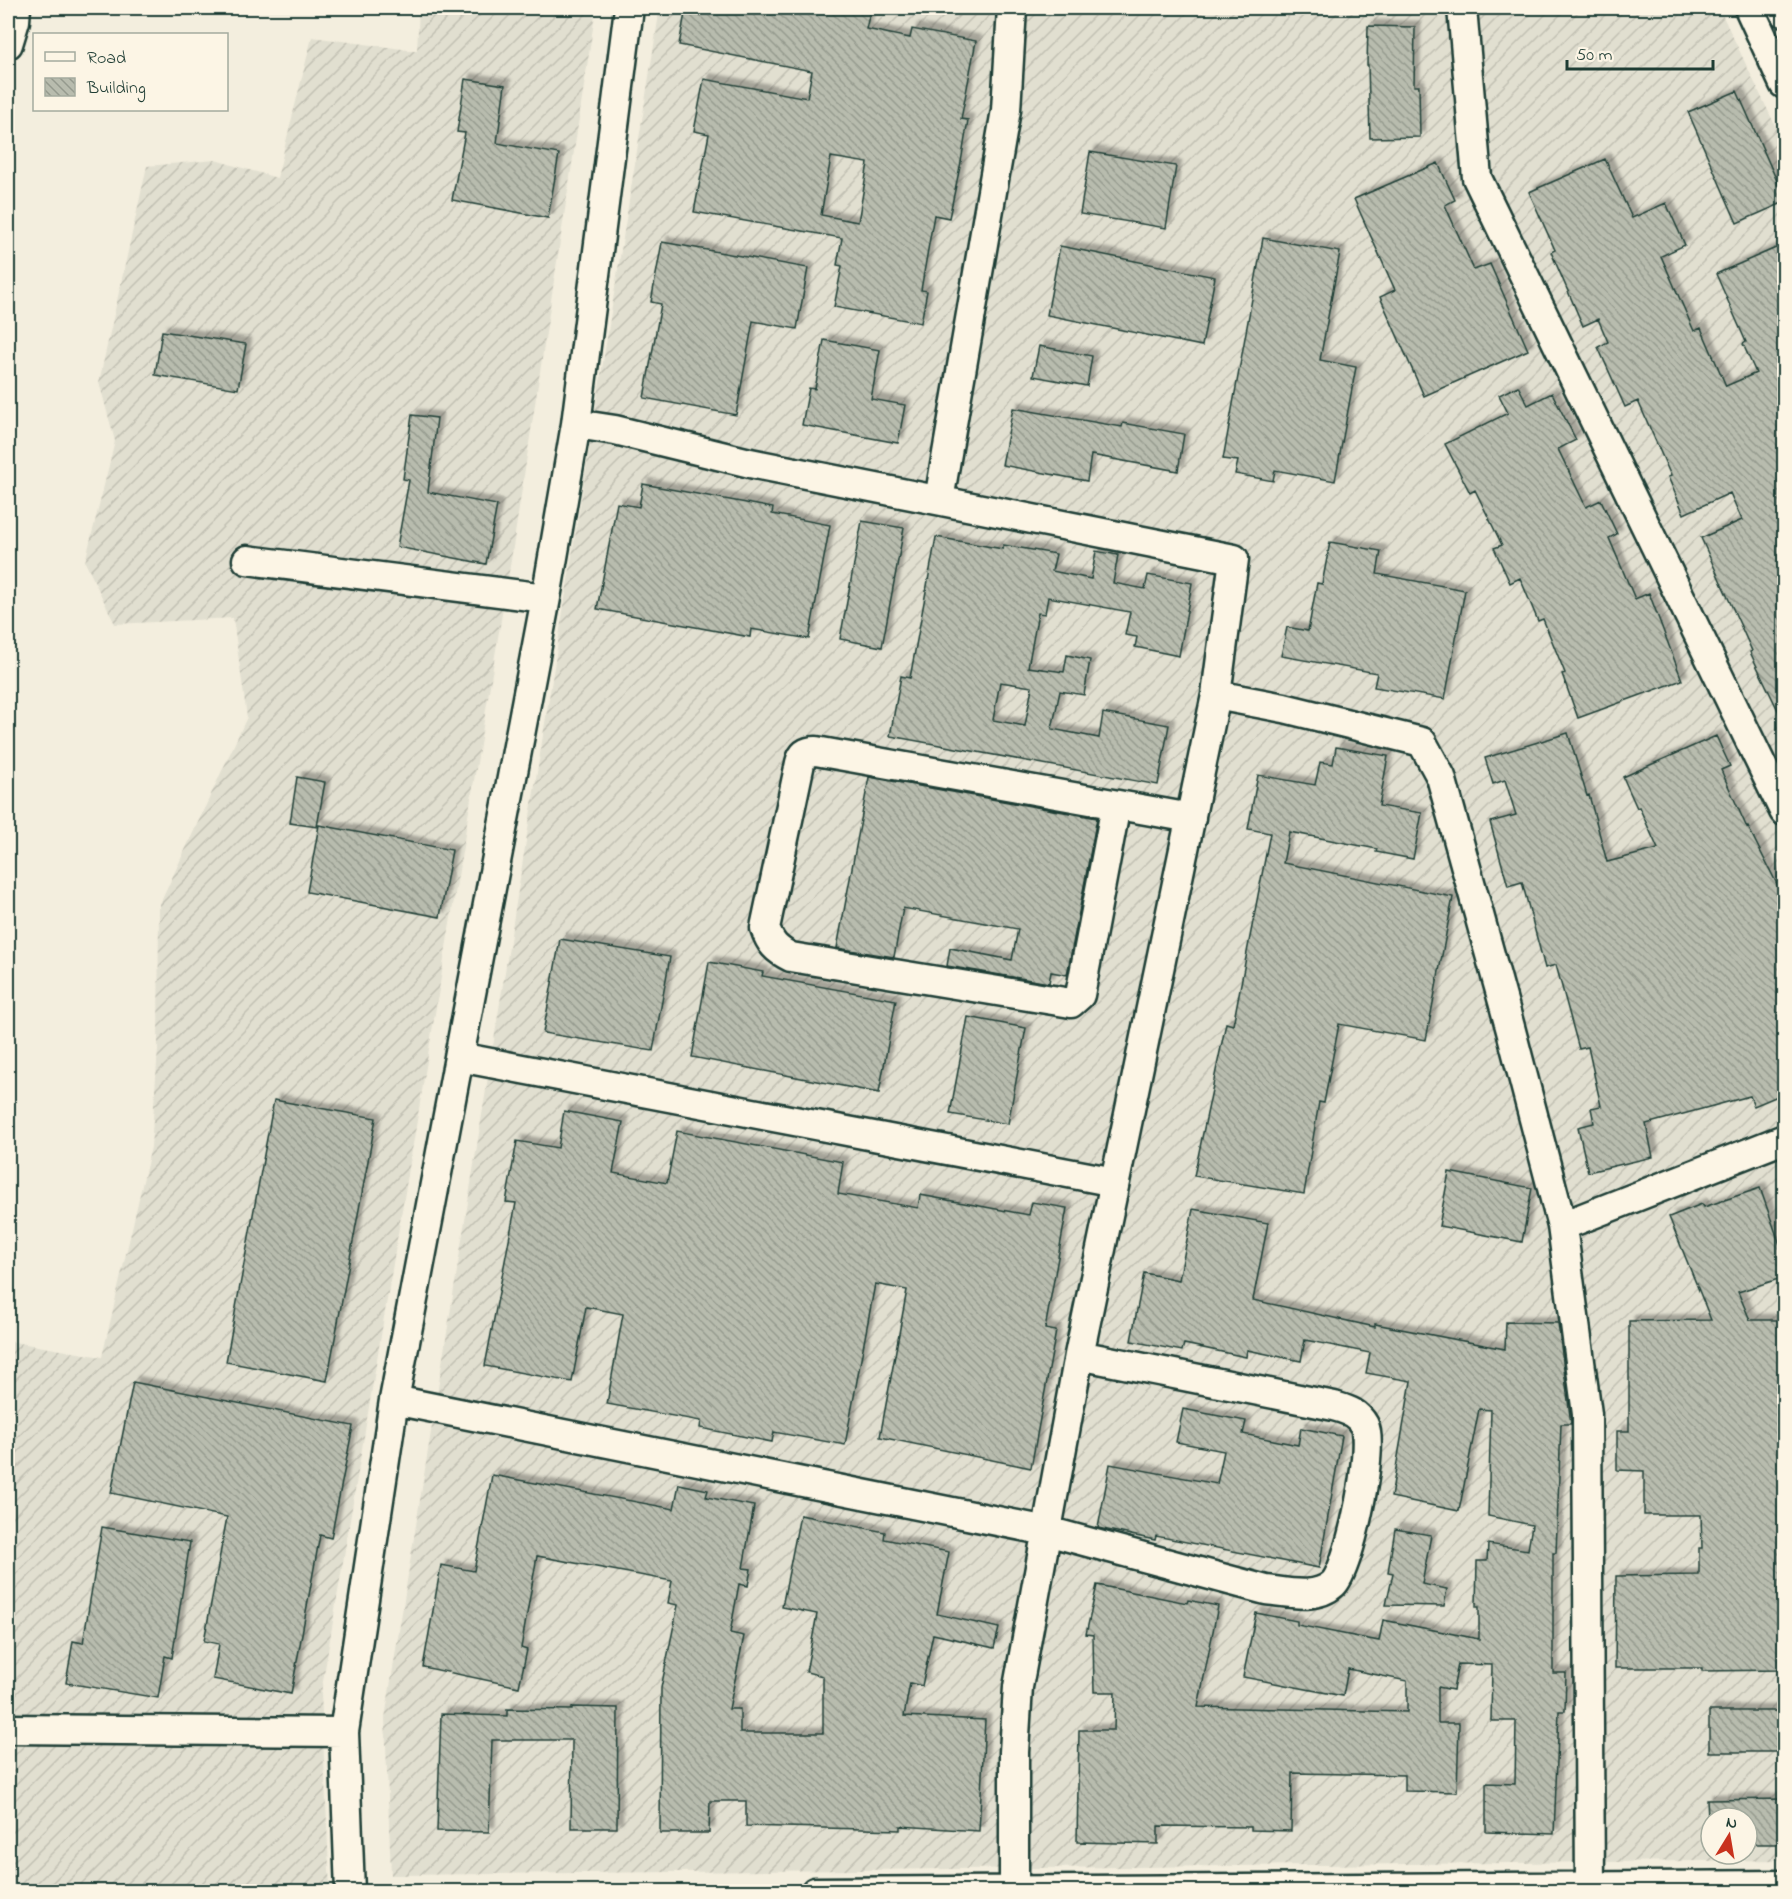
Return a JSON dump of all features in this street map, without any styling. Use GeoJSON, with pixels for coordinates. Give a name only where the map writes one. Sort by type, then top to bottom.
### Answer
{"type":"FeatureCollection","features":[{"type":"Feature","properties":{"kind":"street"},"geometry":{"type":"LineString","coordinates":[[8,44],[15,21],[16,8]]}},
{"type":"Feature","properties":{"kind":"street"},"geometry":{"type":"LineString","coordinates":[[351,1892],[344,1732],[394,1400],[546,598],[576,424],[629,8]]}},
{"type":"Feature","properties":{"kind":"street"},"geometry":{"type":"LineString","coordinates":[[939,500],[1006,110],[1012,8]]}},
{"type":"Feature","properties":{"kind":"street"},"geometry":{"type":"LineString","coordinates":[[1462,8],[1477,178],[1785,812]]}},
{"type":"Feature","properties":{"kind":"street"},"geometry":{"type":"LineString","coordinates":[[1749,8],[1785,84]]}},
{"type":"Feature","properties":{"kind":"street"},"geometry":{"type":"LineString","coordinates":[[1782,8],[1785,12]]}},
{"type":"Feature","properties":{"kind":"street"},"geometry":{"type":"LineString","coordinates":[[576,424],[615,430],[750,463],[1234,559],[1216,695],[1079,1355],[1018,1687],[1014,1752],[1014,1890]]}},
{"type":"Feature","properties":{"kind":"street"},"geometry":{"type":"LineString","coordinates":[[247,560],[546,598]]}},
{"type":"Feature","properties":{"kind":"street"},"geometry":{"type":"LineString","coordinates":[[1216,695],[1284,708],[1422,742],[1441,777],[1562,1226],[1587,1414],[1590,1886]]}},
{"type":"Feature","properties":{"kind":"street"},"geometry":{"type":"LineString","coordinates":[[1116,805],[1080,995],[1071,1003],[791,957],[773,946],[765,928],[801,758],[804,754],[816,751],[1191,818]]}},
{"type":"Feature","properties":{"kind":"street"},"geometry":{"type":"LineString","coordinates":[[459,1057],[1115,1182]]}},
{"type":"Feature","properties":{"kind":"street"},"geometry":{"type":"LineString","coordinates":[[1562,1226],[1783,1145]]}},
{"type":"Feature","properties":{"kind":"street"},"geometry":{"type":"LineString","coordinates":[[394,1400],[1047,1531],[1266,1590],[1299,1593],[1321,1591],[1333,1584],[1341,1571],[1348,1548],[1364,1482],[1368,1447],[1365,1426],[1355,1413],[1334,1406],[1079,1355]]}},
{"type":"Feature","properties":{"kind":"street"},"geometry":{"type":"LineString","coordinates":[[8,1729],[344,1732]]}},
{"type":"Feature","properties":{"kind":"street"},"geometry":{"type":"LineString","coordinates":[[815,1892],[1590,1886],[1773,1887]]}},
{"type":"Feature","properties":{"kind":"shaded area"},"geometry":{"type":"Polygon","coordinates":[[[419,8],[596,8],[511,560],[321,1693],[330,1891],[8,1891],[8,1341],[102,1357],[151,1147],[158,1049],[159,906],[247,717],[233,618],[115,624],[85,562],[115,441],[99,382],[147,166],[215,160],[277,178],[312,37],[417,51],[419,8]]]}},
{"type":"Feature","properties":{"kind":"shaded area"},"geometry":{"type":"Polygon","coordinates":[[[660,8],[1719,8],[1784,144],[1784,1860],[1759,1860],[1759,1806],[1699,1806],[1699,1861],[391,1875],[385,1718],[660,8]]]}},
{"type":"Feature","properties":{"kind":"building"},"geometry":{"type":"Polygon","coordinates":[[[686,8],[871,8],[866,29],[910,38],[912,29],[976,41],[961,119],[968,120],[961,162],[949,218],[934,215],[921,290],[927,291],[921,323],[834,307],[842,266],[837,265],[842,238],[694,212],[709,134],[694,131],[704,79],[807,98],[812,71],[679,45],[686,8]],[[831,157],[821,215],[858,222],[868,163],[831,157]]]}},
{"type":"Feature","properties":{"kind":"building"},"geometry":{"type":"Polygon","coordinates":[[[1368,26],[1415,27],[1414,86],[1419,86],[1420,137],[1370,138],[1368,26]]]}},
{"type":"Feature","properties":{"kind":"building"},"geometry":{"type":"Polygon","coordinates":[[[465,79],[505,85],[497,143],[559,154],[548,218],[452,200],[465,133],[457,132],[465,79]]]}},
{"type":"Feature","properties":{"kind":"building"},"geometry":{"type":"Polygon","coordinates":[[[1737,91],[1785,202],[1737,223],[1688,112],[1737,91]]]}},
{"type":"Feature","properties":{"kind":"building"},"geometry":{"type":"Polygon","coordinates":[[[1090,152],[1176,166],[1166,228],[1080,214],[1090,152]]]}},
{"type":"Feature","properties":{"kind":"building"},"geometry":{"type":"Polygon","coordinates":[[[1605,159],[1632,218],[1666,203],[1685,245],[1661,256],[1694,331],[1701,328],[1726,386],[1756,373],[1743,344],[1746,342],[1716,274],[1785,244],[1785,725],[1750,652],[1752,651],[1701,538],[1742,520],[1730,493],[1684,514],[1668,477],[1671,476],[1638,401],[1625,407],[1598,347],[1608,342],[1598,319],[1583,326],[1551,252],[1555,250],[1529,192],[1605,159]]]}},
{"type":"Feature","properties":{"kind":"building"},"geometry":{"type":"Polygon","coordinates":[[[1438,163],[1455,200],[1445,205],[1474,270],[1490,264],[1528,350],[1424,396],[1380,297],[1395,290],[1354,199],[1438,163]]]}},
{"type":"Feature","properties":{"kind":"building"},"geometry":{"type":"Polygon","coordinates":[[[1263,238],[1340,252],[1320,360],[1356,367],[1335,481],[1275,470],[1273,481],[1235,474],[1238,461],[1223,459],[1263,238]]]}},
{"type":"Feature","properties":{"kind":"building"},"geometry":{"type":"Polygon","coordinates":[[[662,242],[808,268],[797,329],[753,321],[736,415],[644,398],[661,304],[651,302],[662,242]]]}},
{"type":"Feature","properties":{"kind":"building"},"geometry":{"type":"Polygon","coordinates":[[[1060,246],[1215,277],[1202,346],[1047,315],[1060,246]]]}},
{"type":"Feature","properties":{"kind":"building"},"geometry":{"type":"Polygon","coordinates":[[[162,331],[246,344],[238,389],[155,375],[162,331]]]}},
{"type":"Feature","properties":{"kind":"building"},"geometry":{"type":"Polygon","coordinates":[[[824,340],[880,350],[871,399],[905,405],[898,443],[802,425],[809,388],[815,389],[824,340]]]}},
{"type":"Feature","properties":{"kind":"building"},"geometry":{"type":"Polygon","coordinates":[[[1039,346],[1092,356],[1087,386],[1033,376],[1039,346]]]}},
{"type":"Feature","properties":{"kind":"building"},"geometry":{"type":"Polygon","coordinates":[[[1518,386],[1528,405],[1552,393],[1576,440],[1558,449],[1586,507],[1601,500],[1617,534],[1609,538],[1635,599],[1649,593],[1682,680],[1578,718],[1562,674],[1565,673],[1543,619],[1538,621],[1520,578],[1510,583],[1494,548],[1502,545],[1475,490],[1470,493],[1445,444],[1508,413],[1499,395],[1518,386]]]}},
{"type":"Feature","properties":{"kind":"building"},"geometry":{"type":"Polygon","coordinates":[[[1013,408],[1122,427],[1123,423],[1184,434],[1178,471],[1091,455],[1087,481],[1002,465],[1013,408]]]}},
{"type":"Feature","properties":{"kind":"building"},"geometry":{"type":"Polygon","coordinates":[[[412,415],[437,418],[428,492],[497,505],[486,564],[397,547],[409,480],[403,479],[412,415]]]}},
{"type":"Feature","properties":{"kind":"building"},"geometry":{"type":"Polygon","coordinates":[[[643,484],[773,508],[772,514],[830,525],[809,639],[751,629],[750,637],[597,609],[617,503],[639,507],[643,484]]]}},
{"type":"Feature","properties":{"kind":"building"},"geometry":{"type":"Polygon","coordinates":[[[862,521],[904,528],[882,647],[840,639],[862,521]]]}},
{"type":"Feature","properties":{"kind":"building"},"geometry":{"type":"Polygon","coordinates":[[[936,537],[1003,549],[1003,545],[1056,554],[1052,571],[1091,579],[1096,551],[1118,555],[1113,583],[1145,589],[1148,575],[1192,583],[1179,656],[1135,647],[1137,637],[1125,635],[1130,612],[1048,597],[1045,614],[1038,613],[1028,667],[1064,672],[1067,655],[1090,660],[1084,695],[1060,691],[1052,729],[1099,738],[1103,713],[1169,725],[1158,785],[890,736],[901,676],[910,678],[936,537]],[[1000,682],[993,720],[1025,726],[1032,687],[1000,682]]]}},
{"type":"Feature","properties":{"kind":"building"},"geometry":{"type":"Polygon","coordinates":[[[1330,542],[1381,551],[1377,574],[1465,590],[1445,699],[1374,687],[1377,673],[1281,656],[1287,627],[1308,631],[1317,583],[1322,584],[1330,542]]]}},
{"type":"Feature","properties":{"kind":"building"},"geometry":{"type":"Polygon","coordinates":[[[1568,733],[1587,796],[1589,795],[1607,862],[1658,849],[1623,777],[1716,736],[1730,766],[1721,770],[1747,828],[1785,900],[1785,1093],[1754,1106],[1750,1096],[1646,1124],[1653,1157],[1588,1172],[1578,1127],[1594,1123],[1591,1108],[1601,1106],[1588,1047],[1579,1049],[1556,965],[1545,968],[1522,882],[1508,886],[1490,822],[1516,815],[1505,780],[1493,784],[1485,758],[1568,733]]]}},
{"type":"Feature","properties":{"kind":"building"},"geometry":{"type":"Polygon","coordinates":[[[1336,747],[1388,756],[1379,806],[1422,813],[1413,859],[1376,852],[1377,849],[1289,832],[1283,863],[1453,897],[1426,1040],[1339,1024],[1324,1103],[1319,1102],[1304,1194],[1194,1176],[1226,1023],[1233,1025],[1270,833],[1248,829],[1258,775],[1315,785],[1320,762],[1333,764],[1336,747]]]}},
{"type":"Feature","properties":{"kind":"building"},"geometry":{"type":"Polygon","coordinates":[[[297,777],[325,782],[317,827],[290,823],[297,777]]]}},
{"type":"Feature","properties":{"kind":"building"},"geometry":{"type":"Polygon","coordinates":[[[869,777],[1097,818],[1067,975],[1051,972],[1049,983],[947,966],[950,948],[1012,960],[1018,929],[903,908],[894,957],[837,948],[869,777]]]}},
{"type":"Feature","properties":{"kind":"building"},"geometry":{"type":"Polygon","coordinates":[[[319,825],[452,850],[440,917],[307,892],[319,825]]]}},
{"type":"Feature","properties":{"kind":"building"},"geometry":{"type":"Polygon","coordinates":[[[560,939],[670,957],[653,1051],[543,1033],[560,939]]]}},
{"type":"Feature","properties":{"kind":"building"},"geometry":{"type":"Polygon","coordinates":[[[709,962],[763,972],[762,976],[896,1000],[879,1093],[692,1057],[709,962]]]}},
{"type":"Feature","properties":{"kind":"building"},"geometry":{"type":"Polygon","coordinates":[[[968,1017],[1026,1028],[1008,1124],[950,1114],[968,1017]]]}},
{"type":"Feature","properties":{"kind":"building"},"geometry":{"type":"Polygon","coordinates":[[[274,1100],[376,1118],[327,1381],[226,1362],[274,1100]]]}},
{"type":"Feature","properties":{"kind":"building"},"geometry":{"type":"Polygon","coordinates":[[[564,1111],[623,1122],[613,1173],[667,1183],[677,1131],[843,1162],[838,1194],[918,1208],[920,1195],[1029,1215],[1032,1202],[1067,1208],[1045,1329],[1056,1331],[1031,1468],[880,1437],[907,1290],[875,1284],[845,1445],[774,1432],[772,1442],[700,1428],[701,1421],[607,1404],[623,1314],[586,1307],[572,1382],[485,1366],[516,1203],[506,1202],[517,1141],[558,1148],[564,1111]]]}},
{"type":"Feature","properties":{"kind":"building"},"geometry":{"type":"Polygon","coordinates":[[[1449,1172],[1532,1188],[1522,1242],[1439,1226],[1449,1172]]]}},
{"type":"Feature","properties":{"kind":"building"},"geometry":{"type":"Polygon","coordinates":[[[1760,1188],[1785,1259],[1785,1277],[1738,1292],[1750,1320],[1781,1320],[1782,1431],[1785,1431],[1783,1670],[1702,1671],[1702,1668],[1615,1668],[1616,1576],[1699,1575],[1699,1548],[1702,1548],[1701,1515],[1644,1515],[1644,1471],[1617,1470],[1617,1431],[1629,1431],[1629,1321],[1711,1320],[1669,1217],[1702,1204],[1704,1207],[1760,1188]]]}},
{"type":"Feature","properties":{"kind":"building"},"geometry":{"type":"Polygon","coordinates":[[[1193,1209],[1268,1223],[1253,1300],[1375,1327],[1375,1324],[1505,1349],[1506,1322],[1558,1323],[1571,1424],[1561,1424],[1556,1553],[1553,1553],[1553,1673],[1566,1673],[1565,1711],[1559,1711],[1554,1834],[1486,1832],[1486,1783],[1515,1784],[1516,1721],[1491,1721],[1492,1665],[1458,1664],[1453,1690],[1438,1687],[1438,1723],[1459,1723],[1457,1792],[1405,1791],[1405,1775],[1292,1773],[1291,1831],[1251,1830],[1251,1827],[1158,1826],[1158,1844],[1077,1842],[1079,1730],[1114,1730],[1115,1692],[1094,1692],[1093,1635],[1086,1634],[1097,1585],[1187,1603],[1188,1600],[1218,1606],[1198,1707],[1407,1712],[1407,1681],[1348,1669],[1343,1696],[1243,1677],[1256,1613],[1297,1621],[1297,1625],[1379,1641],[1383,1620],[1479,1639],[1479,1607],[1476,1607],[1477,1561],[1487,1561],[1488,1544],[1528,1550],[1532,1525],[1488,1516],[1491,1410],[1479,1409],[1459,1511],[1391,1497],[1411,1381],[1366,1373],[1370,1353],[1305,1340],[1301,1361],[1247,1350],[1246,1357],[1184,1344],[1182,1351],[1131,1341],[1144,1273],[1179,1280],[1193,1209]]]}},
{"type":"Feature","properties":{"kind":"building"},"geometry":{"type":"Polygon","coordinates":[[[133,1382],[353,1426],[331,1538],[320,1535],[291,1694],[213,1679],[219,1644],[204,1641],[227,1517],[111,1493],[133,1382]]]}},
{"type":"Feature","properties":{"kind":"building"},"geometry":{"type":"Polygon","coordinates":[[[1183,1409],[1246,1421],[1243,1434],[1298,1445],[1301,1428],[1342,1436],[1319,1568],[1156,1536],[1155,1540],[1098,1528],[1110,1464],[1217,1484],[1224,1451],[1176,1442],[1183,1409]]]}},
{"type":"Feature","properties":{"kind":"building"},"geometry":{"type":"Polygon","coordinates":[[[492,1475],[674,1509],[679,1484],[708,1490],[706,1497],[754,1506],[743,1568],[751,1569],[748,1586],[739,1584],[730,1633],[744,1636],[729,1709],[740,1709],[740,1733],[823,1733],[823,1676],[806,1672],[817,1614],[782,1607],[800,1515],[885,1532],[884,1539],[949,1552],[937,1614],[999,1628],[994,1648],[933,1634],[922,1686],[910,1683],[904,1716],[985,1720],[979,1831],[900,1826],[900,1830],[746,1826],[746,1801],[710,1801],[709,1833],[660,1833],[661,1688],[678,1605],[668,1603],[672,1581],[537,1556],[521,1648],[527,1650],[519,1687],[423,1667],[441,1565],[474,1571],[492,1475]]]}},
{"type":"Feature","properties":{"kind":"building"},"geometry":{"type":"Polygon","coordinates":[[[102,1527],[190,1542],[172,1658],[165,1656],[158,1698],[66,1683],[73,1641],[83,1643],[102,1527]]]}},
{"type":"Feature","properties":{"kind":"building"},"geometry":{"type":"Polygon","coordinates":[[[1395,1529],[1431,1535],[1422,1584],[1447,1589],[1444,1606],[1386,1605],[1393,1573],[1388,1572],[1395,1529]]]}},
{"type":"Feature","properties":{"kind":"building"},"geometry":{"type":"Polygon","coordinates":[[[572,1707],[618,1708],[617,1828],[571,1828],[572,1740],[492,1740],[489,1832],[437,1831],[441,1714],[507,1716],[507,1709],[572,1710],[572,1707]]]}},
{"type":"Feature","properties":{"kind":"building"},"geometry":{"type":"Polygon","coordinates":[[[1709,1711],[1785,1711],[1785,1752],[1709,1752],[1709,1711]]]}},
{"type":"Feature","properties":{"kind":"building"},"geometry":{"type":"Polygon","coordinates":[[[1785,1799],[1785,1844],[1759,1844],[1759,1806],[1707,1806],[1707,1800],[1785,1799]]]}}]}
